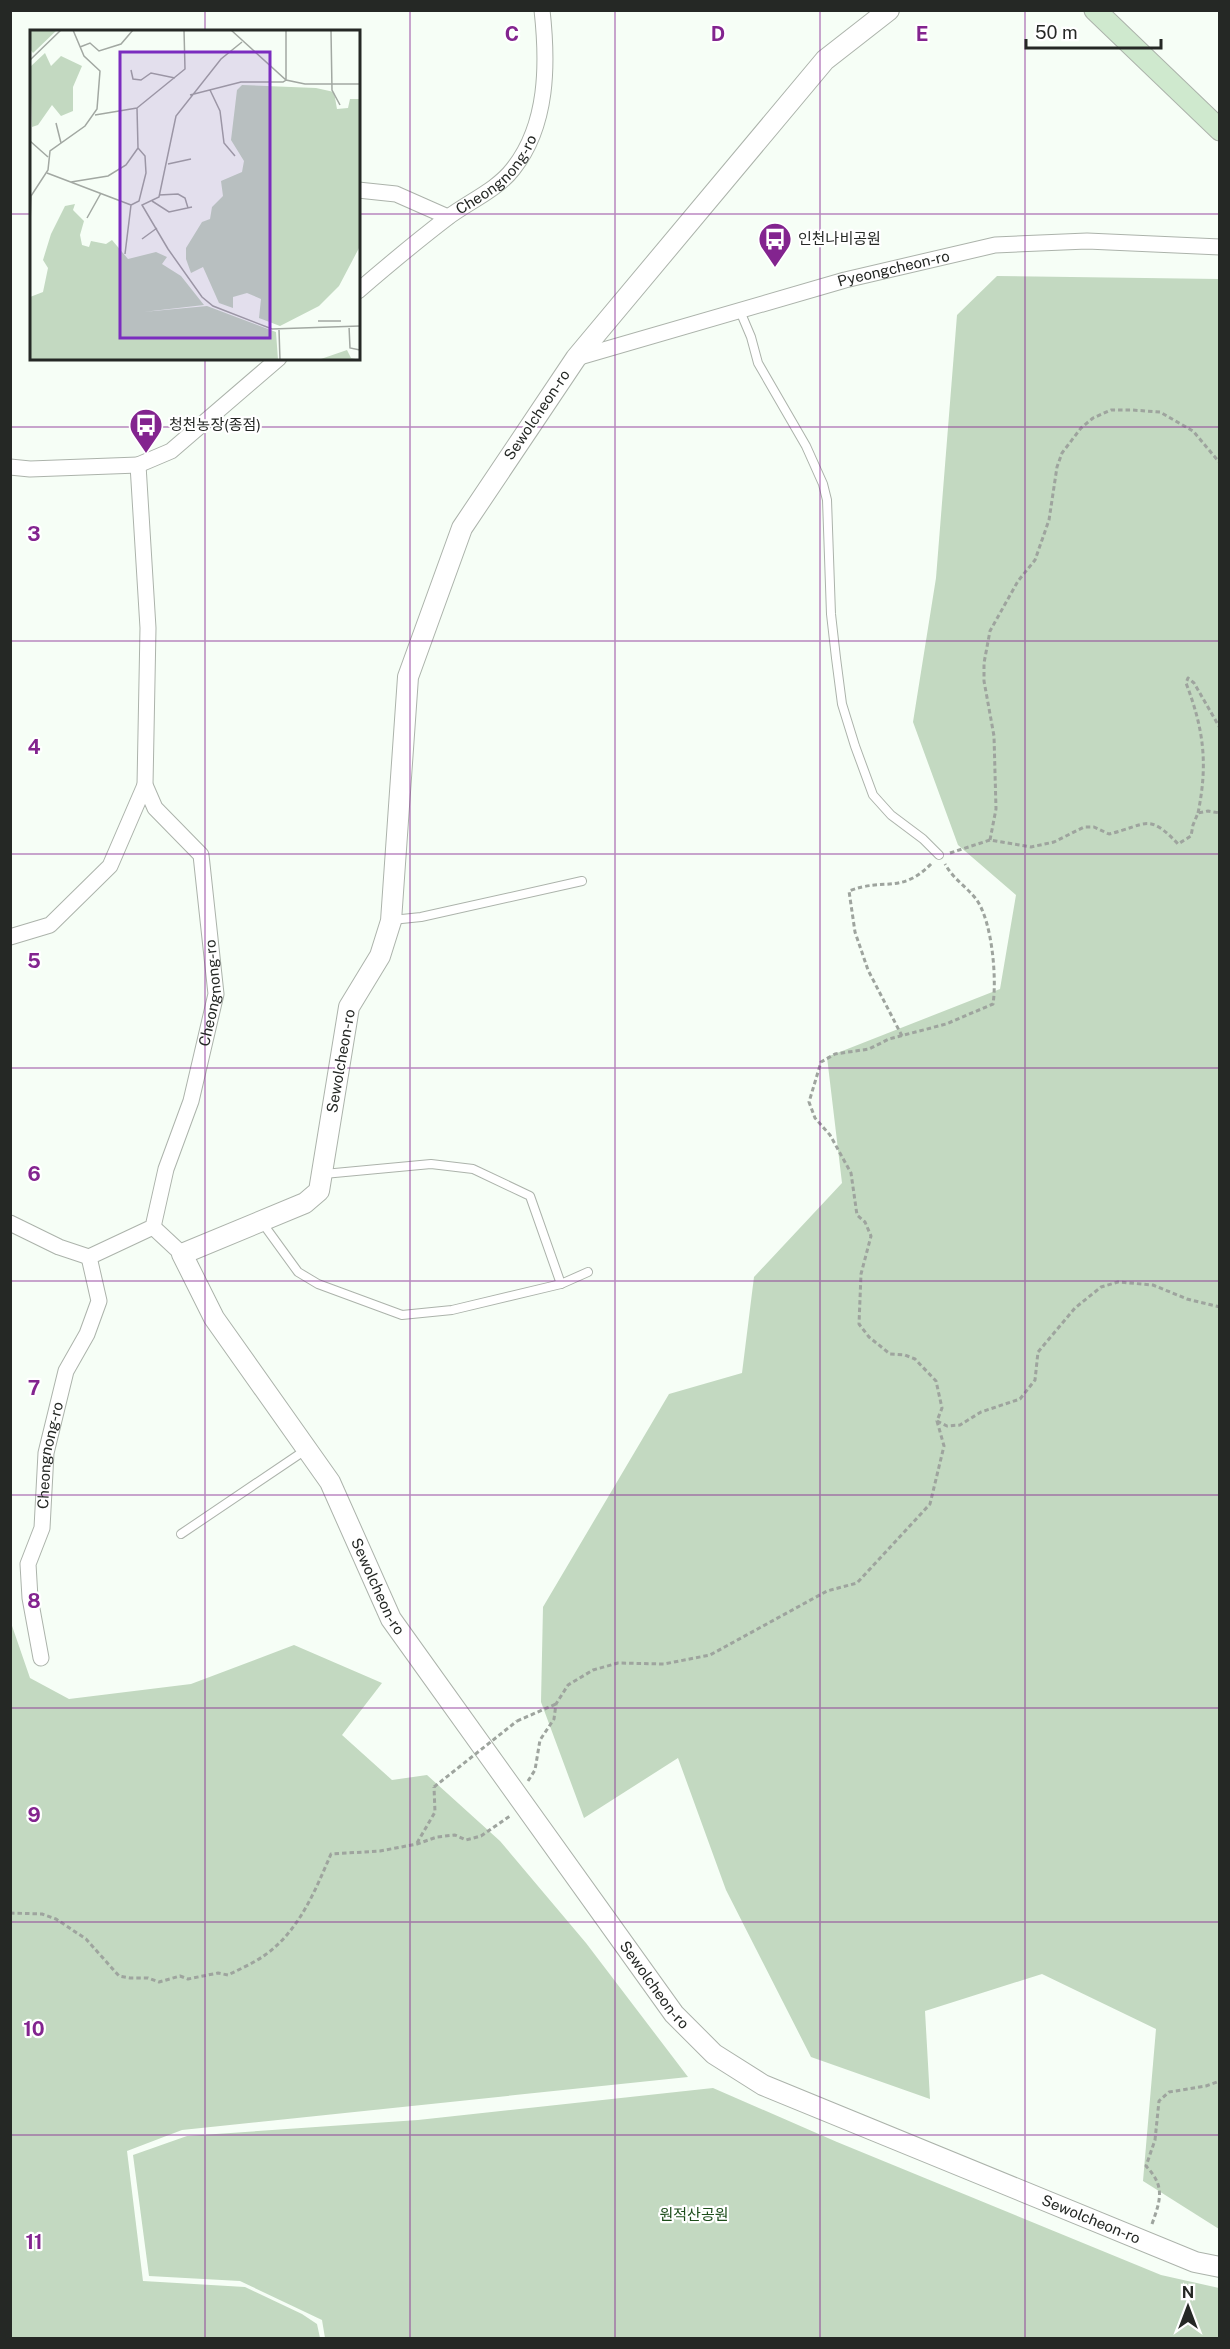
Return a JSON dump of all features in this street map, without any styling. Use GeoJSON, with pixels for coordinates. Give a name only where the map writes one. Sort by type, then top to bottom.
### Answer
{"type":"FeatureCollection","features":[{"type":"Feature","properties":{"kind":"main road"},"geometry":{"type":"LineString","coordinates":[[1095,10],[1220,130]]}},
{"type":"Feature","properties":{"kind":"street","name":"Cheongnong-ro"},"geometry":{"type":"LineString","coordinates":[[360,289],[448,217],[513,170],[530,140],[540,110],[545,80],[545,36],[542,10]]}},
{"type":"Feature","properties":{"kind":"street","name":"Sewolcheon-ro"},"geometry":{"type":"LineString","coordinates":[[182,1254],[305,1203],[319,1191],[349,1007],[380,956],[391,921],[408,677],[462,528],[576,358],[825,60],[889,10]]}},
{"type":"Feature","properties":{"kind":"street"},"geometry":{"type":"LineString","coordinates":[[360,190],[396,194],[448,217]]}},
{"type":"Feature","properties":{"kind":"street","name":"Pyeongcheon-ro"},"geometry":{"type":"LineString","coordinates":[[576,358],[846,280],[995,245],[1087,241],[1220,247]]}},
{"type":"Feature","properties":{"kind":"street"},"geometry":{"type":"LineString","coordinates":[[10,467],[30,469],[138,465],[171,451],[277,360]]}},
{"type":"Feature","properties":{"kind":"street","name":"Cheongnong-ro"},"geometry":{"type":"LineString","coordinates":[[138,465],[147,628],[145,785],[155,808],[201,855],[216,994],[191,1101],[166,1168],[153,1227]]}},
{"type":"Feature","properties":{"kind":"street"},"geometry":{"type":"LineString","coordinates":[[10,937],[50,925],[110,866],[145,785]]}},
{"type":"Feature","properties":{"kind":"street"},"geometry":{"type":"LineString","coordinates":[[10,1223],[60,1247],[89,1257],[153,1227]]}},
{"type":"Feature","properties":{"kind":"street","name":"Sewolcheon-ro"},"geometry":{"type":"LineString","coordinates":[[153,1227],[182,1254],[214,1318],[330,1482],[392,1619],[674,2014],[714,2054],[763,2085],[1195,2262],[1220,2267]]}},
{"type":"Feature","properties":{"kind":"street","name":"Cheongnong-ro"},"geometry":{"type":"LineString","coordinates":[[41,1658],[30,1598],[28,1564],[42,1528],[46,1453],[66,1371],[87,1334],[99,1301],[89,1257]]}},
{"type":"Feature","properties":{"kind":"lane"},"geometry":{"type":"LineString","coordinates":[[740,311],[758,363],[806,446],[824,484],[827,500],[831,614],[836,658],[842,704],[855,746],[873,795],[891,814],[939,855]]}},
{"type":"Feature","properties":{"kind":"lane"},"geometry":{"type":"LineString","coordinates":[[391,921],[421,917],[582,882]]}},
{"type":"Feature","properties":{"kind":"lane"},"geometry":{"type":"LineString","coordinates":[[323,1174],[431,1164],[473,1169],[530,1197],[561,1284]]}},
{"type":"Feature","properties":{"kind":"lane"},"geometry":{"type":"LineString","coordinates":[[261,1221],[298,1272],[318,1284],[402,1314],[452,1310],[561,1284],[588,1272]]}},
{"type":"Feature","properties":{"kind":"lane"},"geometry":{"type":"LineString","coordinates":[[181,1534],[307,1449]]}},
{"type":"Feature","properties":{"kind":"path"},"geometry":{"type":"LineString","coordinates":[[990,840],[996,808],[994,736],[984,681],[984,663],[990,631],[1018,581],[1035,560],[1049,520],[1057,467],[1062,453],[1081,428],[1093,418],[1111,410],[1132,410],[1160,412],[1193,431],[1220,463]]}},
{"type":"Feature","properties":{"kind":"path"},"geometry":{"type":"LineString","coordinates":[[902,1036],[868,970],[855,932],[849,891],[866,885],[903,884],[920,875],[939,855],[990,840],[1031,847],[1054,842],[1084,827],[1094,827],[1109,834],[1146,822],[1162,827],[1178,844],[1191,836],[1192,825],[1198,813],[1203,782],[1204,752],[1198,720],[1186,683],[1188,678],[1194,683],[1220,728]]}},
{"type":"Feature","properties":{"kind":"path"},"geometry":{"type":"LineString","coordinates":[[1198,813],[1208,811],[1220,813]]}},
{"type":"Feature","properties":{"kind":"path"},"geometry":{"type":"LineString","coordinates":[[10,1913],[42,1914],[56,1919],[86,1939],[119,1976],[148,1978],[159,1982],[180,1976],[188,1979],[218,1973],[228,1976],[266,1955],[293,1927],[314,1895],[331,1854],[381,1851],[417,1844],[437,1837],[455,1835],[466,1840],[481,1836],[521,1799],[535,1770],[540,1740],[554,1719],[556,1704],[568,1685],[593,1670],[618,1664],[664,1664],[710,1655],[827,1591],[857,1583],[930,1504],[944,1446],[937,1421],[942,1408],[936,1381],[915,1359],[905,1355],[890,1354],[869,1337],[859,1324],[861,1274],[871,1236],[865,1222],[857,1215],[851,1173],[830,1135],[815,1118],[809,1102],[815,1078],[825,1058],[835,1054],[869,1049],[889,1039],[946,1024],[993,1004],[995,991],[985,918],[976,899],[953,878],[939,855]]}},
{"type":"Feature","properties":{"kind":"path"},"geometry":{"type":"LineString","coordinates":[[937,1421],[947,1426],[960,1425],[981,1412],[1020,1399],[1035,1380],[1038,1352],[1075,1308],[1101,1287],[1118,1282],[1153,1285],[1186,1299],[1220,1307]]}},
{"type":"Feature","properties":{"kind":"path"},"geometry":{"type":"LineString","coordinates":[[417,1844],[435,1812],[434,1786],[517,1720],[556,1704]]}},
{"type":"Feature","properties":{"kind":"path"},"geometry":{"type":"LineString","coordinates":[[1146,2242],[1159,2205],[1160,2188],[1157,2178],[1146,2166],[1155,2140],[1159,2101],[1169,2092],[1206,2086],[1220,2081]]}},
{"type":"Feature","properties":{"kind":"green space"},"geometry":{"type":"Polygon","coordinates":[[[997,276],[1219,279],[1219,2229],[1143,2181],[1156,2029],[1042,1974],[925,2011],[930,2099],[811,2057],[726,1890],[678,1758],[584,1818],[541,1702],[543,1607],[669,1394],[742,1373],[754,1277],[842,1183],[827,1057],[1000,989],[1016,895],[958,845],[913,722],[936,578],[957,315],[997,276]]]}},
{"type":"Feature","properties":{"kind":"green space"},"geometry":{"type":"Polygon","coordinates":[[[10,1620],[30,1678],[69,1699],[191,1684],[294,1645],[382,1683],[342,1735],[392,1780],[427,1775],[500,1841],[586,1943],[688,2077],[182,2130],[127,2151],[143,2281],[245,2287],[302,2314],[317,2324],[320,2338],[11,2338],[10,1620]]]}},
{"type":"Feature","properties":{"kind":"green space","name":"원적산공원"},"geometry":{"type":"Polygon","coordinates":[[[713,2088],[837,2142],[1161,2275],[1219,2288],[1219,2338],[325,2338],[322,2320],[240,2281],[149,2276],[133,2155],[187,2136],[418,2120],[713,2088]]]}},
{"type":"Feature","properties":{"kind":"place","name":"인천나비공원"},"geometry":{"type":"Point","coordinates":[775,268]}},
{"type":"Feature","properties":{"kind":"place","name":"청천농장(종점)"},"geometry":{"type":"Point","coordinates":[146,454]}}]}
